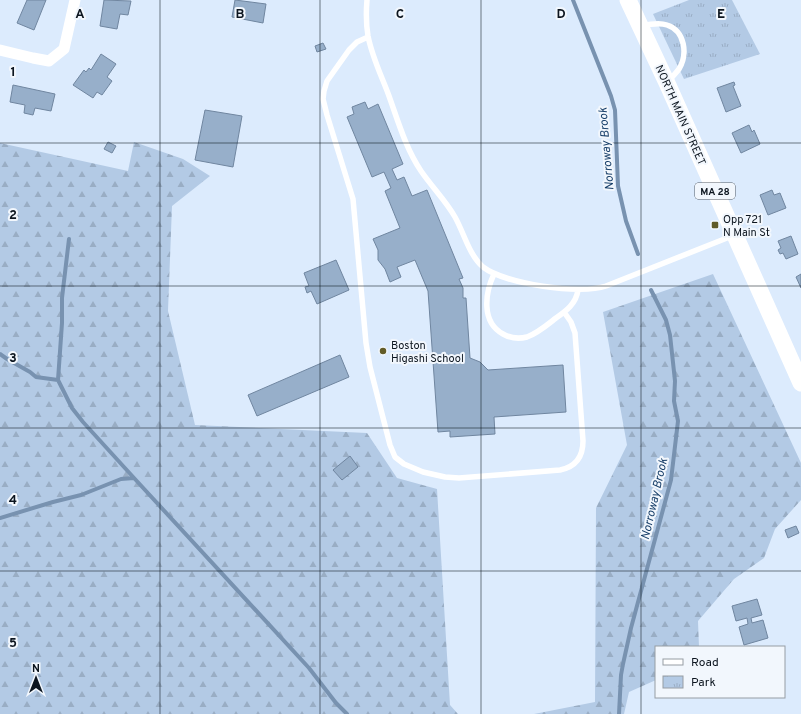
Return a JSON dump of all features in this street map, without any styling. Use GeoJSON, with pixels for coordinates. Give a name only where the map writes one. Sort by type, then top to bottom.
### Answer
{"type":"FeatureCollection","features":[{"type":"Feature","properties":{"kind":"main road","name":"NORTH MAIN STREET"},"geometry":{"type":"LineString","coordinates":[[628,0],[667,83],[801,383]]}},
{"type":"Feature","properties":{"kind":"street"},"geometry":{"type":"LineString","coordinates":[[0,50],[49,61],[64,49],[75,0]]}},
{"type":"Feature","properties":{"kind":"lane"},"geometry":{"type":"LineString","coordinates":[[367,0],[366,21],[368,37],[414,159],[421,171],[455,216],[477,260],[482,266],[494,274],[515,280],[578,290],[592,290],[606,286],[734,235]]}},
{"type":"Feature","properties":{"kind":"lane"},"geometry":{"type":"LineString","coordinates":[[641,26],[656,23],[667,25],[675,29],[681,38],[685,49],[684,57],[679,70],[667,83]]}},
{"type":"Feature","properties":{"kind":"lane"},"geometry":{"type":"LineString","coordinates":[[368,37],[357,42],[348,50],[327,81],[323,99],[353,199],[365,332],[370,367],[390,445],[395,457],[410,467],[430,474],[460,478],[560,470],[568,468],[576,462],[581,454],[583,441],[576,342],[573,325],[564,312]]}},
{"type":"Feature","properties":{"kind":"lane"},"geometry":{"type":"LineString","coordinates":[[494,274],[488,287],[487,310],[491,323],[506,336],[516,338],[528,337],[538,332],[564,312],[575,301],[578,290]]}},
{"type":"Feature","properties":{"kind":"green space"},"geometry":{"type":"Polygon","coordinates":[[[689,0],[732,0],[760,54],[684,79],[653,14],[689,0]]]}},
{"type":"Feature","properties":{"kind":"green space"},"geometry":{"type":"Polygon","coordinates":[[[134,142],[183,159],[210,176],[172,206],[168,311],[195,425],[367,433],[397,478],[437,489],[450,705],[458,714],[0,714],[0,143],[128,171],[134,142]]]}},
{"type":"Feature","properties":{"kind":"green space"},"geometry":{"type":"Polygon","coordinates":[[[713,274],[801,463],[801,500],[775,529],[764,558],[734,579],[698,621],[699,646],[655,646],[655,680],[629,692],[624,714],[534,714],[595,702],[596,508],[627,445],[603,312],[713,274]]]}},
{"type":"Feature","properties":{"kind":"building"},"geometry":{"type":"Polygon","coordinates":[[[27,0],[46,0],[34,30],[17,23],[27,0]]]}},
{"type":"Feature","properties":{"kind":"building"},"geometry":{"type":"Polygon","coordinates":[[[104,0],[131,1],[128,15],[120,14],[117,29],[100,26],[104,0]]]}},
{"type":"Feature","properties":{"kind":"building"},"geometry":{"type":"Polygon","coordinates":[[[235,0],[266,4],[263,23],[232,17],[235,0]]]}},
{"type":"Feature","properties":{"kind":"building"},"geometry":{"type":"Polygon","coordinates":[[[323,43],[326,49],[317,52],[315,46],[323,43]]]}},
{"type":"Feature","properties":{"kind":"building"},"geometry":{"type":"Polygon","coordinates":[[[101,54],[116,64],[107,77],[112,81],[102,95],[97,92],[93,98],[73,85],[84,70],[86,72],[89,68],[91,70],[101,54]]]}},
{"type":"Feature","properties":{"kind":"building"},"geometry":{"type":"Polygon","coordinates":[[[734,82],[735,85],[733,86],[741,106],[726,112],[717,88],[734,82]]]}},
{"type":"Feature","properties":{"kind":"building"},"geometry":{"type":"Polygon","coordinates":[[[13,85],[55,94],[51,111],[35,108],[33,115],[24,113],[25,105],[10,102],[13,85]]]}},
{"type":"Feature","properties":{"kind":"building"},"geometry":{"type":"Polygon","coordinates":[[[365,102],[368,109],[378,104],[403,164],[392,169],[397,180],[404,177],[412,196],[427,190],[463,278],[459,279],[463,288],[463,298],[466,298],[470,358],[480,362],[488,370],[563,365],[566,412],[494,417],[495,434],[450,437],[450,431],[438,432],[428,291],[415,260],[397,267],[401,277],[390,282],[385,269],[378,260],[378,250],[373,239],[400,228],[385,191],[391,188],[384,172],[372,177],[347,117],[354,114],[352,107],[365,102]]]}},
{"type":"Feature","properties":{"kind":"building"},"geometry":{"type":"Polygon","coordinates":[[[205,110],[242,116],[233,167],[195,160],[205,110]]]}},
{"type":"Feature","properties":{"kind":"building"},"geometry":{"type":"Polygon","coordinates":[[[749,125],[752,132],[754,130],[760,144],[741,153],[732,133],[749,125]]]}},
{"type":"Feature","properties":{"kind":"building"},"geometry":{"type":"Polygon","coordinates":[[[108,142],[116,146],[112,153],[104,149],[108,142]]]}},
{"type":"Feature","properties":{"kind":"building"},"geometry":{"type":"Polygon","coordinates":[[[772,190],[774,195],[780,193],[786,208],[768,215],[760,195],[772,190]]]}},
{"type":"Feature","properties":{"kind":"building"},"geometry":{"type":"Polygon","coordinates":[[[791,236],[798,254],[786,259],[783,253],[780,254],[778,250],[781,248],[778,241],[791,236]]]}},
{"type":"Feature","properties":{"kind":"building"},"geometry":{"type":"Polygon","coordinates":[[[336,260],[349,290],[317,304],[311,291],[307,293],[305,287],[309,286],[304,273],[336,260]]]}},
{"type":"Feature","properties":{"kind":"building"},"geometry":{"type":"Polygon","coordinates":[[[801,274],[801,288],[796,277],[801,274]]]}},
{"type":"Feature","properties":{"kind":"building"},"geometry":{"type":"Polygon","coordinates":[[[340,355],[349,377],[257,416],[248,395],[340,355]]]}},
{"type":"Feature","properties":{"kind":"building"},"geometry":{"type":"Polygon","coordinates":[[[350,456],[358,467],[342,480],[333,470],[350,456]]]}},
{"type":"Feature","properties":{"kind":"building"},"geometry":{"type":"Polygon","coordinates":[[[796,526],[799,533],[788,538],[785,530],[796,526]]]}},
{"type":"Feature","properties":{"kind":"building"},"geometry":{"type":"Polygon","coordinates":[[[757,599],[762,615],[751,618],[752,623],[763,620],[768,638],[744,645],[739,627],[748,624],[747,618],[736,621],[732,606],[757,599]]]}},
{"type":"Feature","properties":{"kind":"waterway","name":"Norroway Brook"},"geometry":{"type":"LineString","coordinates":[[573,0],[611,96],[615,110],[618,186],[626,221],[638,254]]}},
{"type":"Feature","properties":{"kind":"waterway"},"geometry":{"type":"LineString","coordinates":[[58,380],[62,323],[62,298],[69,239]]}},
{"type":"Feature","properties":{"kind":"waterway","name":"Norroway Brook"},"geometry":{"type":"LineString","coordinates":[[619,714],[623,664],[631,628],[671,480],[678,421],[674,401],[675,381],[670,335],[666,320],[651,290]]}},
{"type":"Feature","properties":{"kind":"waterway"},"geometry":{"type":"LineString","coordinates":[[0,354],[36,377],[58,380],[72,408],[134,478]]}},
{"type":"Feature","properties":{"kind":"waterway"},"geometry":{"type":"LineString","coordinates":[[0,518],[81,495],[121,479],[134,478],[309,668],[336,703],[347,714]]}},
{"type":"Feature","properties":{"kind":"place","name":"Opp 721 N Main St"},"geometry":{"type":"Point","coordinates":[715,225]}},
{"type":"Feature","properties":{"kind":"place","name":"Boston Higashi School"},"geometry":{"type":"Point","coordinates":[383,351]}}]}
